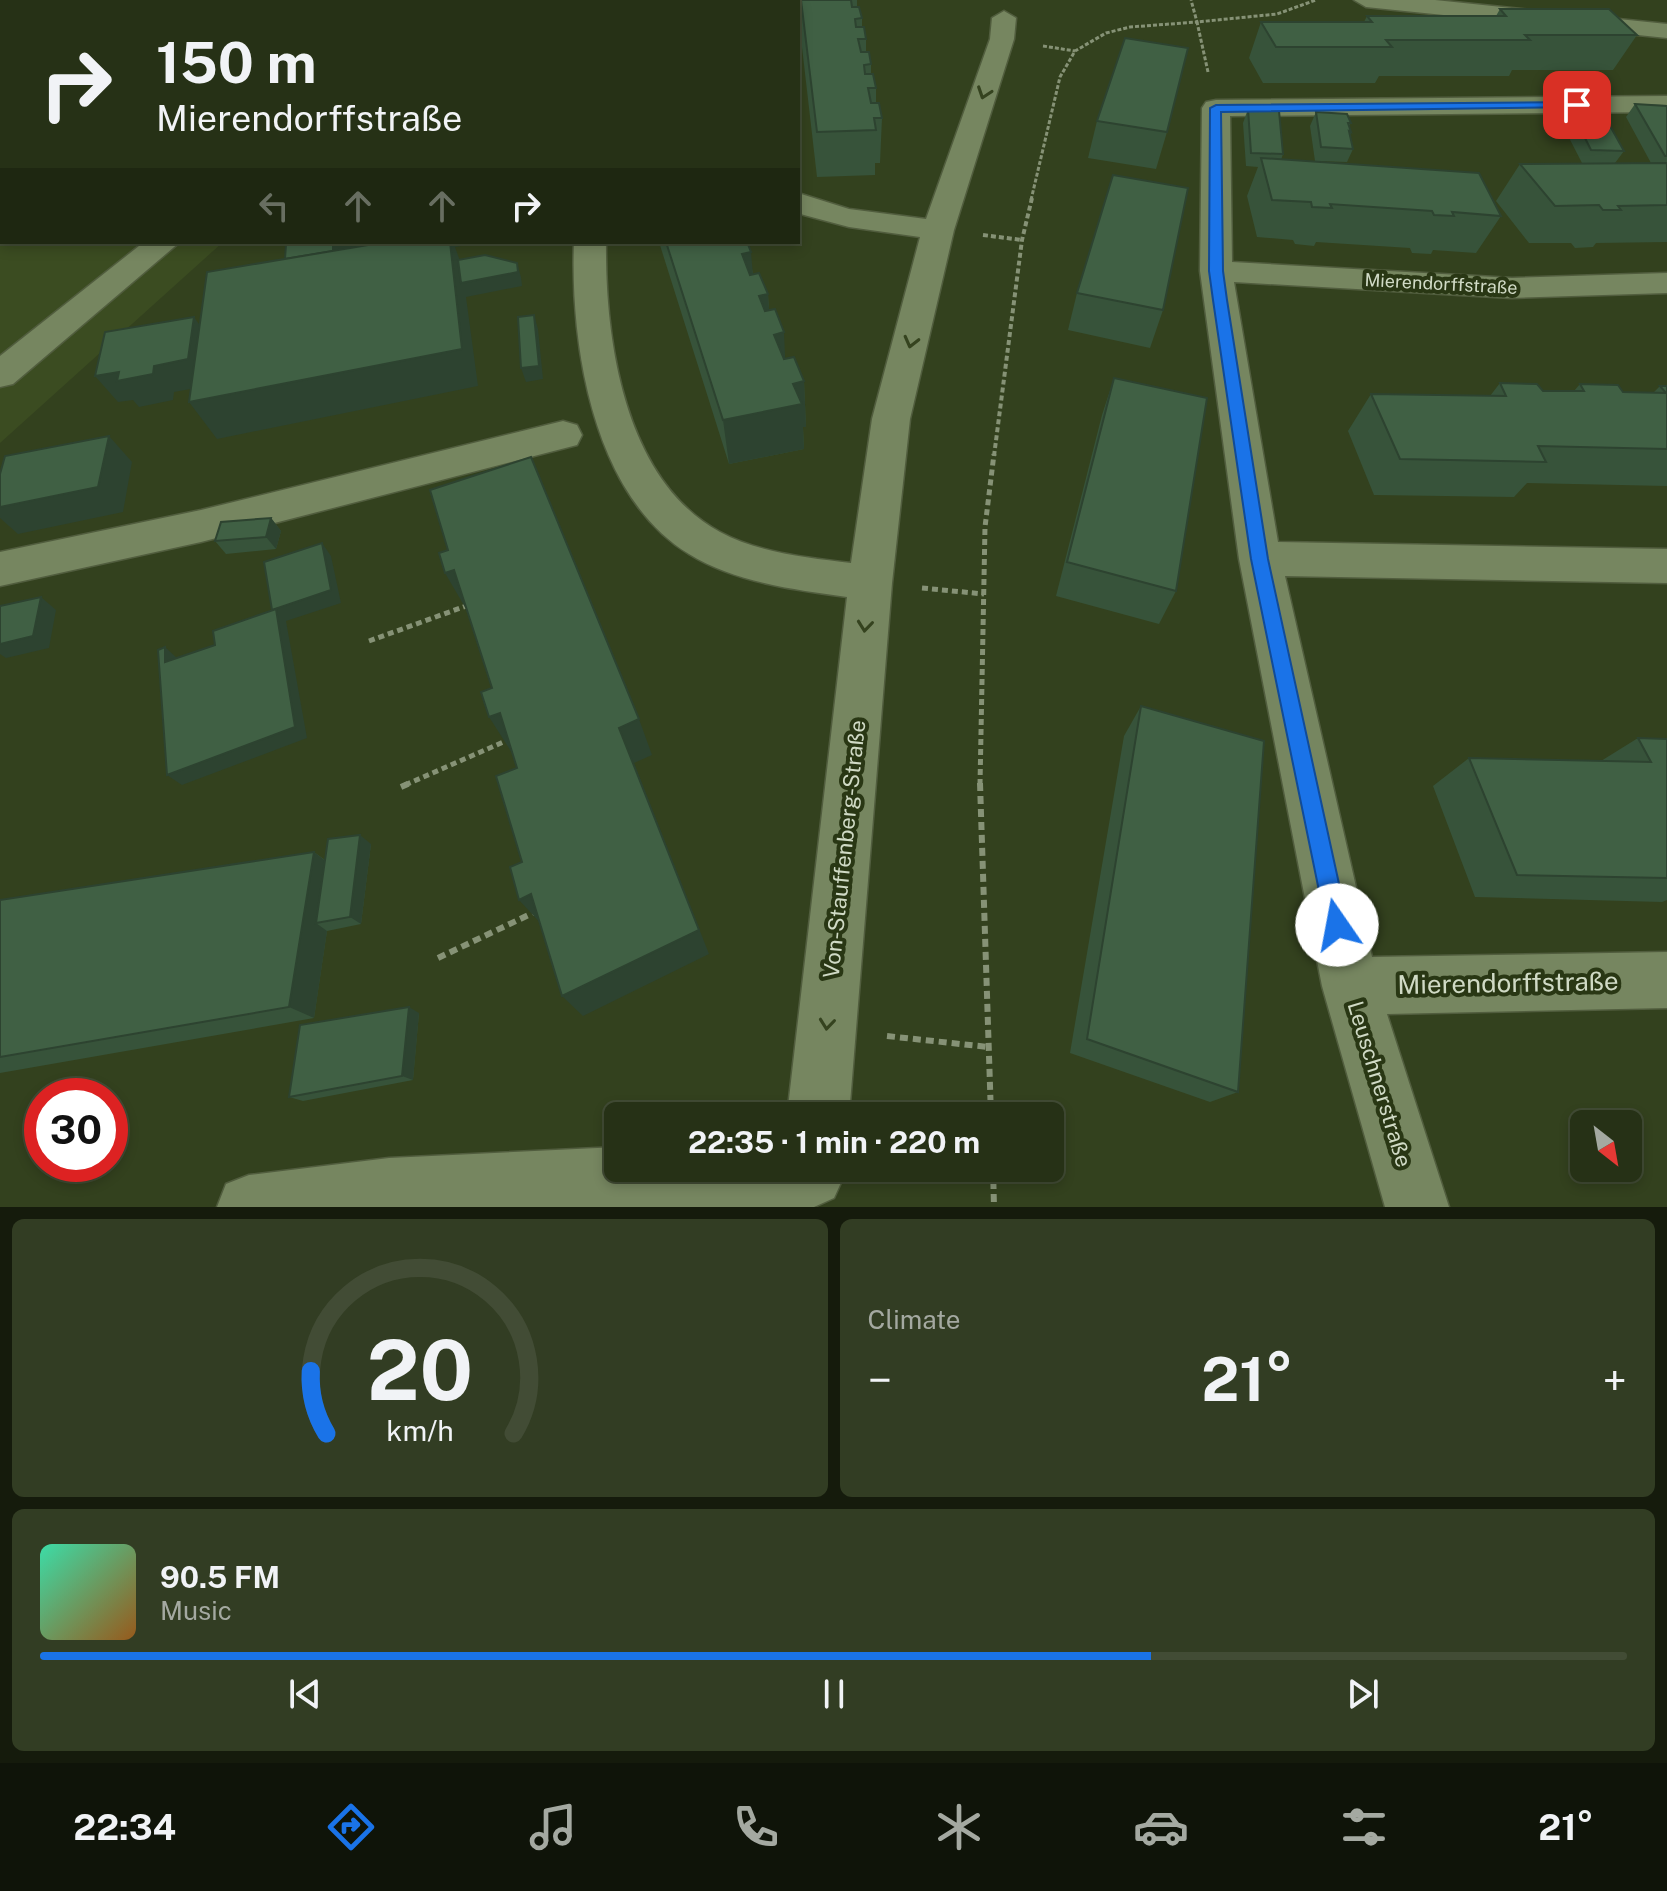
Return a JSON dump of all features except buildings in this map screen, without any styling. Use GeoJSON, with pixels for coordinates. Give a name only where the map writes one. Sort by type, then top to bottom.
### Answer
{"type":"FeatureCollection","features":[{"type":"Feature","properties":{"kind":"street"},"geometry":{"type":"LineString","coordinates":[[1366,0],[1661,30]]}},
{"type":"Feature","properties":{"kind":"street"},"geometry":{"type":"LineString","coordinates":[[1644,0],[1661,30],[1667,53]]}},
{"type":"Feature","properties":{"kind":"street","name":"Von-Stauffenberg-Straße"},"geometry":{"type":"LineString","coordinates":[[819,1102],[870,583],[891,419],[938,230],[1002,39],[1006,8]]}},
{"type":"Feature","properties":{"kind":"street"},"geometry":{"type":"LineString","coordinates":[[1216,108],[1667,104]]}},
{"type":"Feature","properties":{"kind":"street","name":"Leuschnerstraße"},"geometry":{"type":"LineString","coordinates":[[1216,108],[1216,271],[1260,559],[1350,986],[1417,1207]]}},
{"type":"Feature","properties":{"kind":"street"},"geometry":{"type":"LineString","coordinates":[[800,203],[857,220],[938,230]]}},
{"type":"Feature","properties":{"kind":"street"},"geometry":{"type":"LineString","coordinates":[[0,375],[162,244]]}},
{"type":"Feature","properties":{"kind":"street"},"geometry":{"type":"LineString","coordinates":[[590,244],[590,304],[603,380],[627,450],[647,490],[673,521],[703,543],[809,575],[870,583]]}},
{"type":"Feature","properties":{"kind":"street","name":"Mierendorffstraße"},"geometry":{"type":"LineString","coordinates":[[1216,271],[1512,288],[1667,283]]}},
{"type":"Feature","properties":{"kind":"street"},"geometry":{"type":"LineString","coordinates":[[0,569],[201,526],[563,435]]}},
{"type":"Feature","properties":{"kind":"street"},"geometry":{"type":"LineString","coordinates":[[1260,559],[1667,566]]}},
{"type":"Feature","properties":{"kind":"street","name":"Mierendorffstraße"},"geometry":{"type":"LineString","coordinates":[[1350,986],[1667,980]]}},
{"type":"Feature","properties":{"kind":"street"},"geometry":{"type":"LineString","coordinates":[[249,1207],[317,1196],[604,1177]]}},
{"type":"Feature","properties":{"kind":"path"},"geometry":{"type":"LineString","coordinates":[[1191,0],[1216,108]]}},
{"type":"Feature","properties":{"kind":"path"},"geometry":{"type":"LineString","coordinates":[[990,1102],[979,835],[985,527],[1022,240],[1060,77],[1075,51],[1106,33],[1153,23],[1264,15],[1303,8],[1316,0]]}},
{"type":"Feature","properties":{"kind":"path"},"geometry":{"type":"LineString","coordinates":[[870,583],[984,594]]}},
{"type":"Feature","properties":{"kind":"path"},"geometry":{"type":"LineString","coordinates":[[369,641],[466,606]]}},
{"type":"Feature","properties":{"kind":"path"},"geometry":{"type":"LineString","coordinates":[[401,787],[508,740]]}},
{"type":"Feature","properties":{"kind":"path"},"geometry":{"type":"LineString","coordinates":[[438,958],[538,910]]}},
{"type":"Feature","properties":{"kind":"path"},"geometry":{"type":"LineString","coordinates":[[826,1030],[988,1047]]}},
{"type":"Feature","properties":{"kind":"path"},"geometry":{"type":"LineString","coordinates":[[993,1182],[994,1207]]}},
{"type":"Feature","properties":{"kind":"shaded area"},"geometry":{"type":"Polygon","coordinates":[[[0,244],[221,244],[0,443],[0,244]]]}},
{"type":"Feature","properties":{"kind":"route"},"geometry":{"type":"LineString","coordinates":[[1337,925],[1260,559],[1220,300],[1216,271],[1216,108],[1577,105]]}}]}
